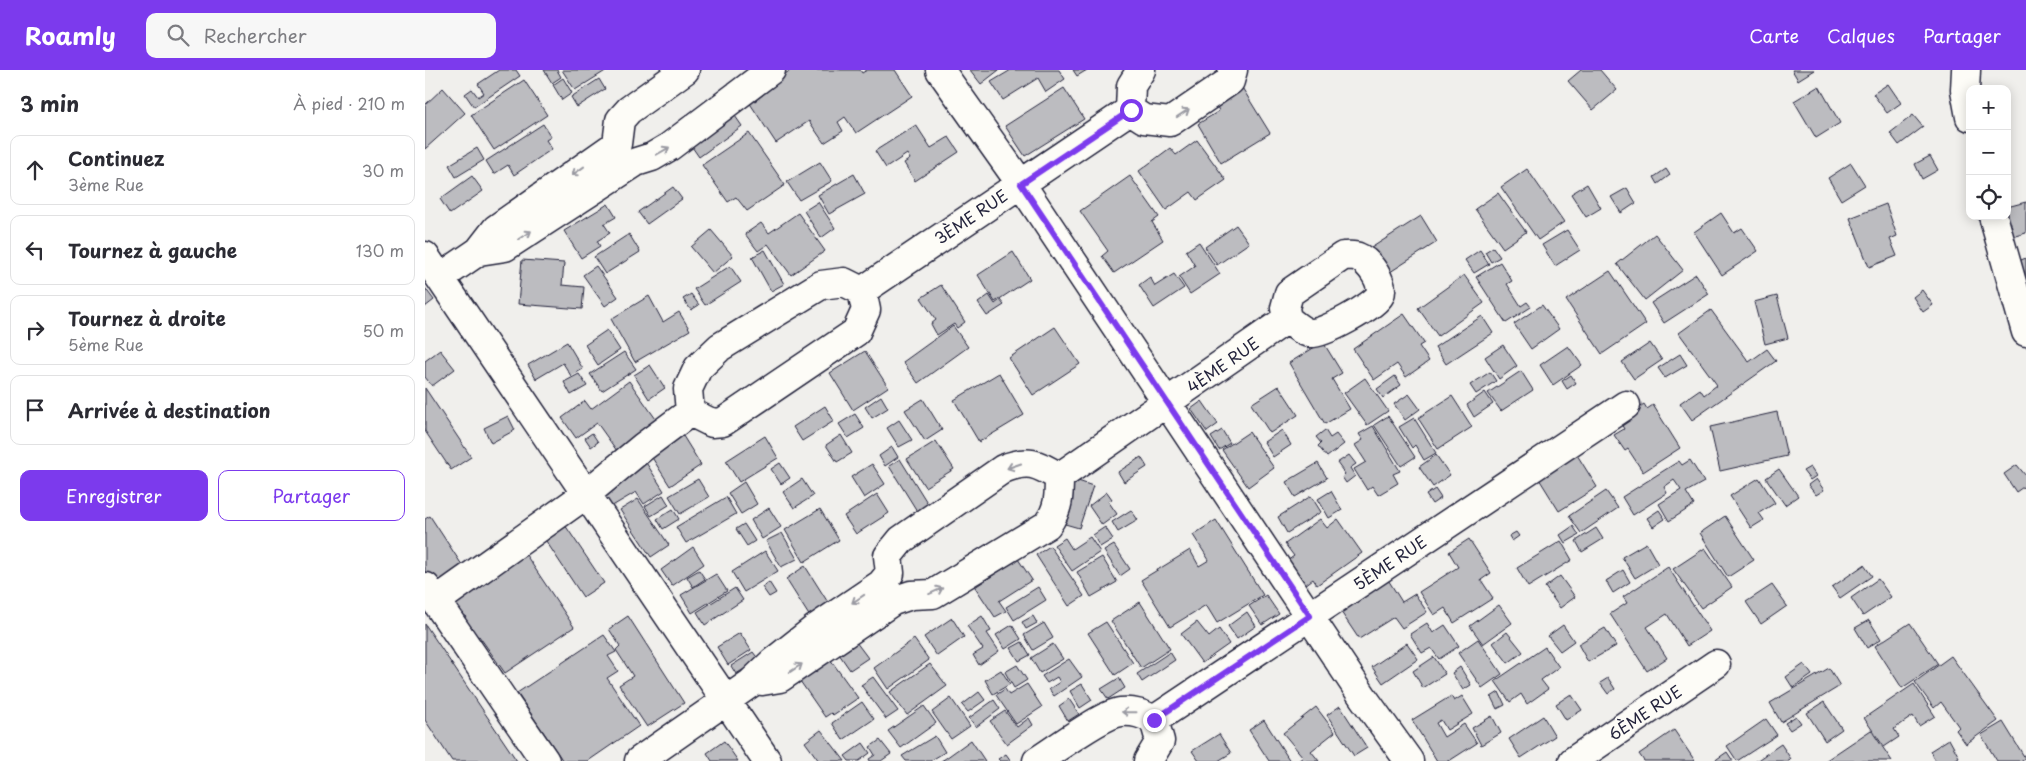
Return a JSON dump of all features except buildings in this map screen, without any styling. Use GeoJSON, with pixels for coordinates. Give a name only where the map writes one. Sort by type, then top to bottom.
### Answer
{"type":"FeatureCollection","features":[{"type":"Feature","properties":{"kind":"street"},"geometry":{"type":"LineString","coordinates":[[611,162],[617,144],[620,120],[629,110],[685,70]]}},
{"type":"Feature","properties":{"kind":"street"},"geometry":{"type":"LineString","coordinates":[[441,277],[479,251],[496,229],[611,162],[635,162],[652,157],[669,148],[771,70]]}},
{"type":"Feature","properties":{"kind":"street"},"geometry":{"type":"LineString","coordinates":[[940,70],[1021,184],[1363,697],[1409,761]]}},
{"type":"Feature","properties":{"kind":"street"},"geometry":{"type":"LineString","coordinates":[[1141,70],[1131,86],[1131,110],[1144,119],[1170,122],[1231,81],[1233,70]]}},
{"type":"Feature","properties":{"kind":"street"},"geometry":{"type":"LineString","coordinates":[[1966,70],[1966,95]]}},
{"type":"Feature","properties":{"kind":"street","name":"3ÈME RUE"},"geometry":{"type":"LineString","coordinates":[[862,291],[1131,110]]}},
{"type":"Feature","properties":{"kind":"street"},"geometry":{"type":"LineString","coordinates":[[1994,220],[2026,332]]}},
{"type":"Feature","properties":{"kind":"street"},"geometry":{"type":"LineString","coordinates":[[425,256],[441,277],[585,495],[767,761]]}},
{"type":"Feature","properties":{"kind":"street"},"geometry":{"type":"LineString","coordinates":[[844,282],[862,291],[866,310],[856,332],[723,422],[712,423],[690,412],[688,389],[698,368],[720,347],[821,285],[844,282]]}},
{"type":"Feature","properties":{"kind":"street","name":"4ÈME RUE"},"geometry":{"type":"LineString","coordinates":[[1059,477],[1287,319]]}},
{"type":"Feature","properties":{"kind":"street","name":"5ÈME RUE"},"geometry":{"type":"LineString","coordinates":[[1154,720],[1626,405]]}},
{"type":"Feature","properties":{"kind":"street"},"geometry":{"type":"LineString","coordinates":[[545,761],[430,593],[585,495],[643,447],[690,412]]}},
{"type":"Feature","properties":{"kind":"street"},"geometry":{"type":"LineString","coordinates":[[639,761],[751,683],[773,662],[816,628],[887,592],[911,596],[933,594],[1047,524],[1055,514],[1059,504],[1059,477],[1040,465],[1021,462],[1003,469],[901,540],[888,556],[887,592]]}},
{"type":"Feature","properties":{"kind":"street","name":"6ÈME RUE"},"geometry":{"type":"LineString","coordinates":[[1573,761],[1716,664]]}},
{"type":"Feature","properties":{"kind":"street"},"geometry":{"type":"LineString","coordinates":[[1037,761],[1103,719],[1119,712],[1138,712],[1154,720],[1160,741],[1148,761]]}},
{"type":"Feature","properties":{"kind":"route"},"geometry":{"type":"LineString","coordinates":[[1131,110],[1021,184],[1310,616],[1154,720]]}}]}
